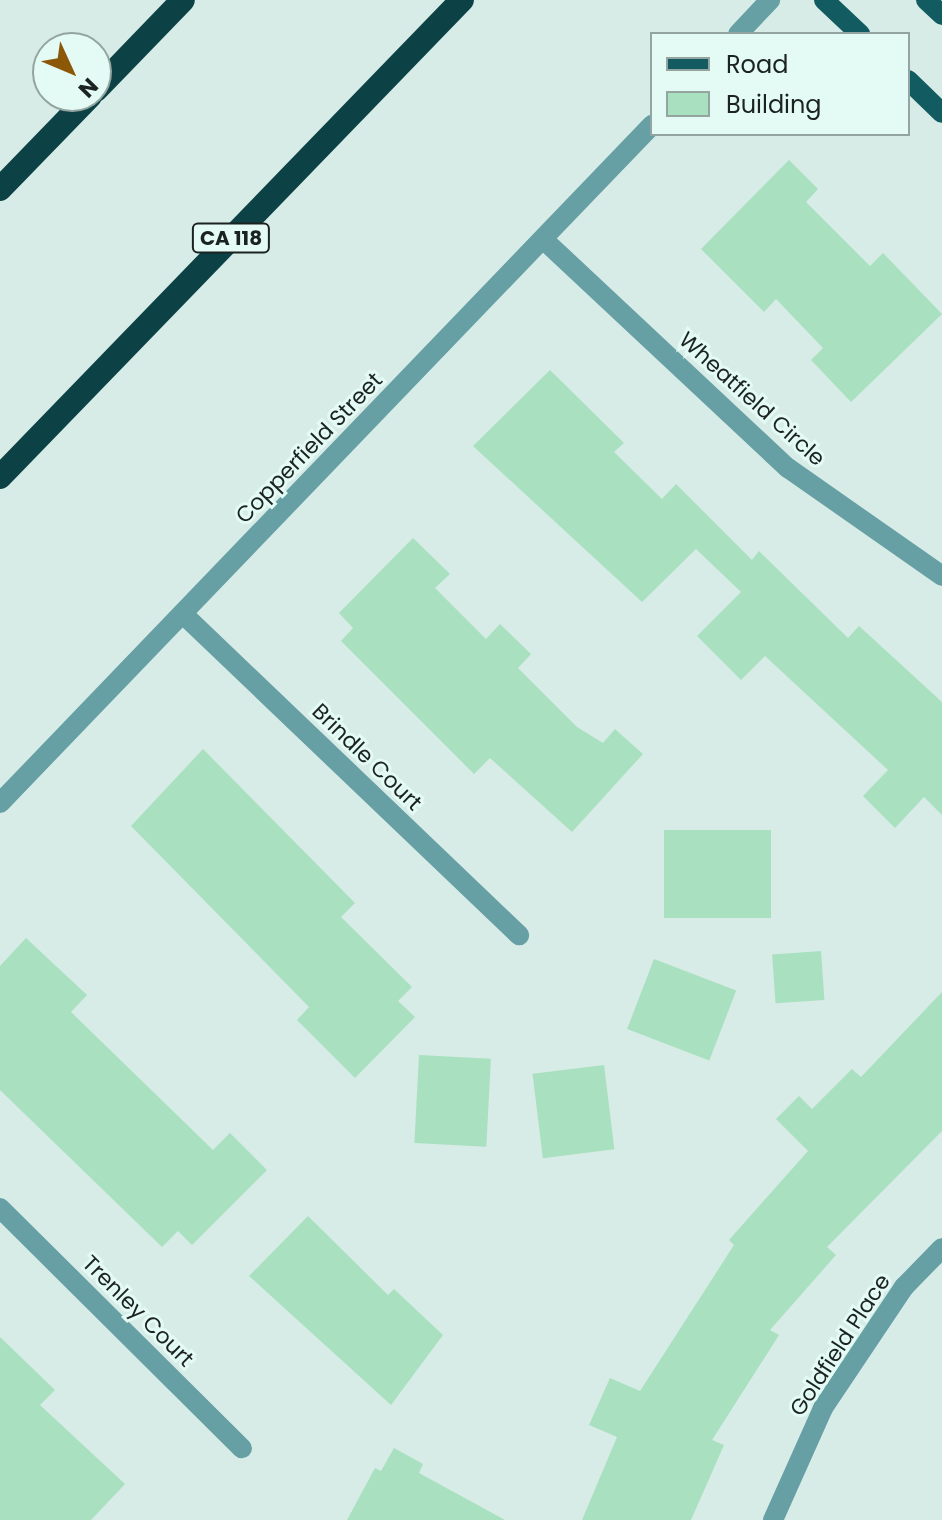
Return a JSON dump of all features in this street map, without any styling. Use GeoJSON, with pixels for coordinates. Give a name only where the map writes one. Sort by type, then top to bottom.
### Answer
{"type":"FeatureCollection","features":[{"type":"Feature","properties":{"kind":"highway"},"geometry":{"type":"LineString","coordinates":[[112,73],[183,0]]}},
{"type":"Feature","properties":{"kind":"highway","name":"CA 118"},"geometry":{"type":"LineString","coordinates":[[0,477],[462,0]]}},
{"type":"Feature","properties":{"kind":"highway"},"geometry":{"type":"LineString","coordinates":[[0,189],[75,112]]}},
{"type":"Feature","properties":{"kind":"main road"},"geometry":{"type":"LineString","coordinates":[[824,0],[858,32]]}},
{"type":"Feature","properties":{"kind":"main road"},"geometry":{"type":"LineString","coordinates":[[926,0],[942,15]]}},
{"type":"Feature","properties":{"kind":"main road"},"geometry":{"type":"LineString","coordinates":[[910,82],[942,113]]}},
{"type":"Feature","properties":{"kind":"street"},"geometry":{"type":"LineString","coordinates":[[740,32],[770,0]]}},
{"type":"Feature","properties":{"kind":"street","name":"Copperfield Street"},"geometry":{"type":"LineString","coordinates":[[0,803],[650,127]]}},
{"type":"Feature","properties":{"kind":"street","name":"Wheatfield Circle"},"geometry":{"type":"LineString","coordinates":[[544,240],[788,468],[942,576]]}},
{"type":"Feature","properties":{"kind":"street","name":"Brindle Court"},"geometry":{"type":"LineString","coordinates":[[183,614],[519,935]]}},
{"type":"Feature","properties":{"kind":"street","name":"Trenley Court"},"geometry":{"type":"LineString","coordinates":[[0,1208],[242,1448]]}},
{"type":"Feature","properties":{"kind":"street","name":"Goldfield Place"},"geometry":{"type":"LineString","coordinates":[[773,1520],[823,1408],[904,1287],[942,1248]]}},
{"type":"Feature","properties":{"kind":"building"},"geometry":{"type":"Polygon","coordinates":[[[789,160],[818,189],[806,202],[870,266],[883,253],[942,314],[851,402],[811,360],[823,348],[776,299],[764,312],[701,249],[789,160]]]}},
{"type":"Feature","properties":{"kind":"building"},"geometry":{"type":"Polygon","coordinates":[[[550,370],[624,443],[614,452],[662,499],[676,484],[752,560],[759,551],[848,638],[859,626],[942,702],[942,815],[924,797],[895,828],[863,796],[888,770],[765,656],[741,680],[697,636],[741,592],[696,549],[642,602],[473,446],[550,370]]]}},
{"type":"Feature","properties":{"kind":"building"},"geometry":{"type":"Polygon","coordinates":[[[413,538],[450,574],[435,588],[486,639],[500,624],[531,654],[518,668],[577,727],[603,743],[615,729],[643,754],[572,832],[490,758],[474,774],[341,641],[353,628],[339,613],[413,538]]]}},
{"type":"Feature","properties":{"kind":"building"},"geometry":{"type":"Polygon","coordinates":[[[203,749],[355,903],[341,917],[412,987],[398,1001],[415,1017],[355,1078],[297,1020],[309,1007],[131,826],[203,749]]]}},
{"type":"Feature","properties":{"kind":"building"},"geometry":{"type":"Polygon","coordinates":[[[664,830],[771,830],[771,918],[664,918],[664,830]]]}},
{"type":"Feature","properties":{"kind":"building"},"geometry":{"type":"Polygon","coordinates":[[[26,938],[87,995],[71,1012],[213,1150],[230,1133],[267,1170],[192,1245],[178,1231],[162,1247],[0,1090],[0,966],[26,938]]]}},
{"type":"Feature","properties":{"kind":"building"},"geometry":{"type":"Polygon","coordinates":[[[821,951],[824,1000],[776,1003],[772,954],[821,951]]]}},
{"type":"Feature","properties":{"kind":"building"},"geometry":{"type":"Polygon","coordinates":[[[654,959],[736,991],[709,1061],[627,1029],[654,959]]]}},
{"type":"Feature","properties":{"kind":"building"},"geometry":{"type":"Polygon","coordinates":[[[942,992],[942,1131],[827,1247],[836,1255],[770,1330],[779,1335],[712,1440],[724,1445],[691,1520],[582,1520],[617,1437],[589,1425],[610,1378],[640,1391],[734,1245],[729,1240],[808,1151],[776,1119],[799,1096],[812,1109],[852,1069],[861,1077],[942,992]]]}},
{"type":"Feature","properties":{"kind":"building"},"geometry":{"type":"Polygon","coordinates":[[[419,1055],[491,1059],[486,1147],[414,1143],[419,1055]]]}},
{"type":"Feature","properties":{"kind":"building"},"geometry":{"type":"Polygon","coordinates":[[[604,1065],[614,1149],[543,1158],[533,1074],[604,1065]]]}},
{"type":"Feature","properties":{"kind":"building"},"geometry":{"type":"Polygon","coordinates":[[[308,1216],[388,1295],[394,1289],[443,1335],[391,1405],[249,1276],[308,1216]]]}},
{"type":"Feature","properties":{"kind":"building"},"geometry":{"type":"Polygon","coordinates":[[[0,1337],[55,1390],[40,1405],[125,1484],[91,1520],[0,1520],[0,1337]]]}},
{"type":"Feature","properties":{"kind":"building"},"geometry":{"type":"Polygon","coordinates":[[[394,1448],[423,1464],[419,1473],[505,1520],[347,1520],[375,1468],[381,1471],[394,1448]]]}}]}
